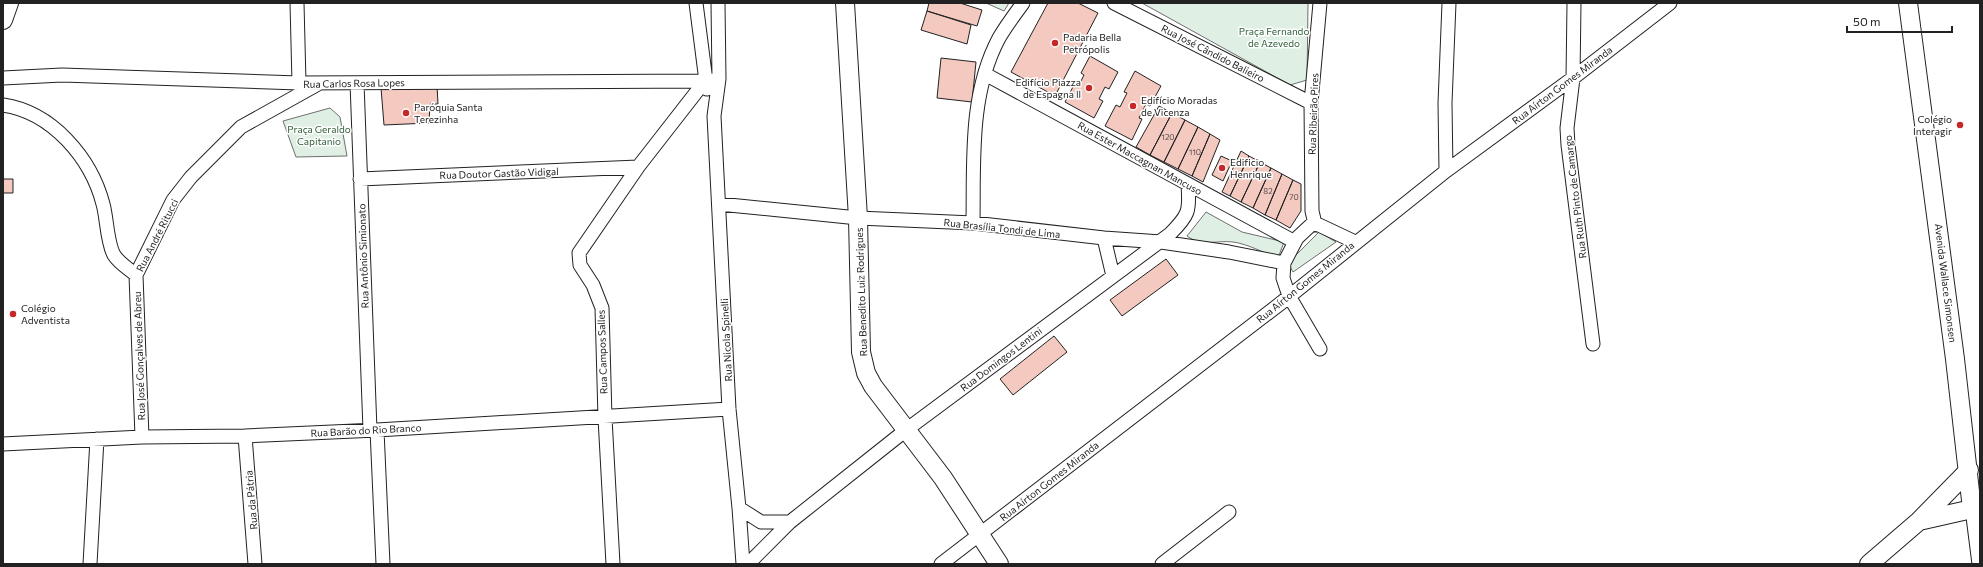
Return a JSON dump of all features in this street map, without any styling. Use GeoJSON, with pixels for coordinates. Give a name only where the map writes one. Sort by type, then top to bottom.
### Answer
{"type":"FeatureCollection","features":[{"type":"Feature","properties":{"kind":"street"},"geometry":{"type":"LineString","coordinates":[[3,20],[9,3]]}},
{"type":"Feature","properties":{"kind":"street"},"geometry":{"type":"LineString","coordinates":[[297,3],[299,83]]}},
{"type":"Feature","properties":{"kind":"street","name":"Rua Nicola Spinelli"},"geometry":{"type":"LineString","coordinates":[[696,3],[705,81],[714,116]]}},
{"type":"Feature","properties":{"kind":"street","name":"Rua Nicola Spinelli"},"geometry":{"type":"LineString","coordinates":[[718,3],[719,79],[714,116],[729,409],[740,508],[743,564]]}},
{"type":"Feature","properties":{"kind":"street","name":"Rua Benedito Luiz Rodrigues"},"geometry":{"type":"LineString","coordinates":[[845,3],[858,218],[861,352],[864,363],[873,386],[943,478],[999,564]]}},
{"type":"Feature","properties":{"kind":"street"},"geometry":{"type":"LineString","coordinates":[[973,223],[976,125],[985,74],[999,39],[1023,3]]}},
{"type":"Feature","properties":{"kind":"street","name":"Rua José Cândido Balieiro"},"geometry":{"type":"LineString","coordinates":[[1114,3],[1311,103]]}},
{"type":"Feature","properties":{"kind":"street","name":"Rua Ribeirão Pires"},"geometry":{"type":"LineString","coordinates":[[1315,224],[1312,211],[1311,103],[1320,3]]}},
{"type":"Feature","properties":{"kind":"street"},"geometry":{"type":"LineString","coordinates":[[1446,171],[1444,103],[1449,3]]}},
{"type":"Feature","properties":{"kind":"street","name":"Rua Ruth Pinto de Camargo"},"geometry":{"type":"LineString","coordinates":[[1574,3],[1573,78],[1567,128],[1594,344]]}},
{"type":"Feature","properties":{"kind":"street","name":"Rua Aírton Gomes Miranda"},"geometry":{"type":"LineString","coordinates":[[941,564],[1289,296],[1446,171],[1573,78],[1670,3]]}},
{"type":"Feature","properties":{"kind":"street","name":"Avenida Wallace Simonsen"},"geometry":{"type":"LineString","coordinates":[[1908,3],[1944,266],[1979,564]]}},
{"type":"Feature","properties":{"kind":"street","name":"Rua Ester Maccagnan Mancuso"},"geometry":{"type":"LineString","coordinates":[[985,74],[1295,242]]}},
{"type":"Feature","properties":{"kind":"street","name":"Rua Carlos Rosa Lopes"},"geometry":{"type":"LineString","coordinates":[[3,78],[62,75],[299,83],[705,81]]}},
{"type":"Feature","properties":{"kind":"street"},"geometry":{"type":"LineString","coordinates":[[705,81],[719,79]]}},
{"type":"Feature","properties":{"kind":"street","name":"Rua Campos Salles"},"geometry":{"type":"LineString","coordinates":[[613,564],[604,418],[602,308],[593,285],[580,265],[579,253],[638,167],[705,81]]}},
{"type":"Feature","properties":{"kind":"street","name":"Rua Antônio Simionato"},"geometry":{"type":"LineString","coordinates":[[357,82],[360,179],[373,430],[383,564]]}},
{"type":"Feature","properties":{"kind":"street","name":"Rua André Ritucci"},"geometry":{"type":"LineString","coordinates":[[3,105],[14,106],[41,119],[56,129],[79,154],[95,181],[102,202],[113,253],[136,275],[173,200],[191,177],[241,127],[320,83]]}},
{"type":"Feature","properties":{"kind":"street","name":"Rua Doutor Gastão Vidigal"},"geometry":{"type":"LineString","coordinates":[[360,179],[638,167]]}},
{"type":"Feature","properties":{"kind":"street","name":"Rua Domingos Lentini"},"geometry":{"type":"LineString","coordinates":[[748,564],[790,522],[906,430],[1161,242],[1176,228],[1187,214],[1190,207],[1188,185]]}},
{"type":"Feature","properties":{"kind":"street","name":"Rua Brasília Tondi de Lima"},"geometry":{"type":"LineString","coordinates":[[719,204],[858,218],[973,223],[1104,238],[1161,242],[1229,252],[1284,263]]}},
{"type":"Feature","properties":{"kind":"street"},"geometry":{"type":"LineString","coordinates":[[1320,349],[1289,296],[1283,278],[1284,263],[1302,232],[1315,224],[1356,242]]}},
{"type":"Feature","properties":{"kind":"street"},"geometry":{"type":"LineString","coordinates":[[1104,238],[1113,276]]}},
{"type":"Feature","properties":{"kind":"street","name":"Rua José Gonçalves de Abreu"},"geometry":{"type":"LineString","coordinates":[[136,275],[142,437]]}},
{"type":"Feature","properties":{"kind":"street","name":"Rua Barão do Rio Branco"},"geometry":{"type":"LineString","coordinates":[[3,444],[142,437],[245,436],[373,430],[604,418],[729,409]]}},
{"type":"Feature","properties":{"kind":"street","name":"Rua da Pátria"},"geometry":{"type":"LineString","coordinates":[[245,436],[255,564]]}},
{"type":"Feature","properties":{"kind":"street"},"geometry":{"type":"LineString","coordinates":[[90,564],[98,439]]}},
{"type":"Feature","properties":{"kind":"street"},"geometry":{"type":"LineString","coordinates":[[1869,564],[1919,521],[1969,470]]}},
{"type":"Feature","properties":{"kind":"street"},"geometry":{"type":"LineString","coordinates":[[740,508],[761,522],[790,522]]}},
{"type":"Feature","properties":{"kind":"street"},"geometry":{"type":"LineString","coordinates":[[1919,521],[1972,509]]}},
{"type":"Feature","properties":{"kind":"street"},"geometry":{"type":"LineString","coordinates":[[1162,564],[1230,512]]}},
{"type":"Feature","properties":{"kind":"green space"},"geometry":{"type":"Polygon","coordinates":[[[986,3],[1009,3],[1004,11],[986,3]]]}},
{"type":"Feature","properties":{"kind":"green space","name":"Praça Fernando de Azevedo"},"geometry":{"type":"Polygon","coordinates":[[[1142,3],[1308,3],[1307,80],[1290,85],[1142,3]]]}},
{"type":"Feature","properties":{"kind":"green space","name":"Praça Geraldo Capitanio"},"geometry":{"type":"Polygon","coordinates":[[[330,108],[340,117],[347,156],[296,157],[283,121],[330,108]]]}},
{"type":"Feature","properties":{"kind":"green space"},"geometry":{"type":"Polygon","coordinates":[[[1206,212],[1242,232],[1284,242],[1278,258],[1239,243],[1204,242],[1187,236],[1206,212]]]}},
{"type":"Feature","properties":{"kind":"green space"},"geometry":{"type":"Polygon","coordinates":[[[1319,232],[1336,242],[1293,272],[1288,263],[1319,232]]]}},
{"type":"Feature","properties":{"kind":"building"},"geometry":{"type":"Polygon","coordinates":[[[929,3],[960,3],[982,10],[977,26],[927,11],[929,3]]]}},
{"type":"Feature","properties":{"kind":"building","name":"Padaria Bella Petrópolis"},"geometry":{"type":"Polygon","coordinates":[[[1048,3],[1078,3],[1098,13],[1055,96],[1011,72],[1048,3]]]}},
{"type":"Feature","properties":{"kind":"building"},"geometry":{"type":"Polygon","coordinates":[[[927,11],[971,25],[967,44],[921,30],[927,11]]]}},
{"type":"Feature","properties":{"kind":"building","name":"Edifício Piazza de Espagna ll"},"geometry":{"type":"Polygon","coordinates":[[[1090,56],[1118,72],[1109,89],[1105,87],[1099,99],[1103,101],[1094,118],[1065,102],[1074,85],[1078,87],[1084,75],[1081,73],[1090,56]]]}},
{"type":"Feature","properties":{"kind":"building"},"geometry":{"type":"Polygon","coordinates":[[[941,58],[976,62],[972,102],[937,98],[941,58]]]}},
{"type":"Feature","properties":{"kind":"building","name":"Edifício Moradas de Vicenza"},"geometry":{"type":"Polygon","coordinates":[[[1135,71],[1161,86],[1150,106],[1146,104],[1139,118],[1142,119],[1132,140],[1105,126],[1116,105],[1120,107],[1127,93],[1124,92],[1135,71]]]}},
{"type":"Feature","properties":{"kind":"building","name":"Paróquia Santa Terezinha"},"geometry":{"type":"Polygon","coordinates":[[[437,86],[438,104],[430,104],[429,123],[384,125],[381,88],[437,86]]]}},
{"type":"Feature","properties":{"kind":"building"},"geometry":{"type":"Polygon","coordinates":[[[1159,106],[1172,113],[1150,155],[1136,147],[1159,106]]]}},
{"type":"Feature","properties":{"kind":"building"},"geometry":{"type":"Polygon","coordinates":[[[1172,113],[1185,120],[1164,162],[1150,155],[1172,113]]]}},
{"type":"Feature","properties":{"kind":"building"},"geometry":{"type":"Polygon","coordinates":[[[1185,120],[1198,127],[1178,169],[1164,162],[1185,120]]]}},
{"type":"Feature","properties":{"kind":"building"},"geometry":{"type":"Polygon","coordinates":[[[1198,127],[1210,134],[1192,176],[1178,169],[1198,127]]]}},
{"type":"Feature","properties":{"kind":"building"},"geometry":{"type":"Polygon","coordinates":[[[1210,134],[1220,140],[1203,182],[1192,176],[1210,134]]]}},
{"type":"Feature","properties":{"kind":"building"},"geometry":{"type":"Polygon","coordinates":[[[1241,151],[1249,156],[1230,196],[1222,192],[1241,151]]]}},
{"type":"Feature","properties":{"kind":"building","name":"Edificio Henrique"},"geometry":{"type":"Polygon","coordinates":[[[1221,156],[1232,161],[1223,181],[1212,175],[1221,156]]]}},
{"type":"Feature","properties":{"kind":"building"},"geometry":{"type":"Polygon","coordinates":[[[1249,156],[1260,162],[1241,202],[1230,196],[1249,156]]]}},
{"type":"Feature","properties":{"kind":"building"},"geometry":{"type":"Polygon","coordinates":[[[1260,162],[1271,168],[1253,208],[1241,202],[1260,162]]]}},
{"type":"Feature","properties":{"kind":"building"},"geometry":{"type":"Polygon","coordinates":[[[1271,168],[1282,174],[1265,215],[1253,208],[1271,168]]]}},
{"type":"Feature","properties":{"kind":"building"},"geometry":{"type":"Polygon","coordinates":[[[1282,174],[1293,180],[1276,220],[1265,215],[1282,174]]]}},
{"type":"Feature","properties":{"kind":"building"},"geometry":{"type":"Polygon","coordinates":[[[3,179],[13,179],[13,193],[3,193],[3,179]]]}},
{"type":"Feature","properties":{"kind":"building"},"geometry":{"type":"Polygon","coordinates":[[[1293,180],[1301,184],[1301,211],[1290,228],[1276,220],[1293,180]]]}},
{"type":"Feature","properties":{"kind":"building"},"geometry":{"type":"Polygon","coordinates":[[[1166,259],[1178,275],[1122,316],[1110,300],[1166,259]]]}},
{"type":"Feature","properties":{"kind":"building"},"geometry":{"type":"Polygon","coordinates":[[[1054,336],[1067,352],[1013,395],[1000,379],[1054,336]]]}},
{"type":"Feature","properties":{"kind":"place","name":"Padaria Bella Petrópolis"},"geometry":{"type":"Point","coordinates":[1055,43]}},
{"type":"Feature","properties":{"kind":"place","name":"Edifício Piazza de Espagna ll"},"geometry":{"type":"Point","coordinates":[1089,88]}},
{"type":"Feature","properties":{"kind":"place","name":"Edifício Moradas de Vicenza"},"geometry":{"type":"Point","coordinates":[1133,106]}},
{"type":"Feature","properties":{"kind":"place","name":"Paróquia Santa Terezinha"},"geometry":{"type":"Point","coordinates":[406,113]}},
{"type":"Feature","properties":{"kind":"place","name":"Colégio Interagir"},"geometry":{"type":"Point","coordinates":[1960,125]}},
{"type":"Feature","properties":{"kind":"place","name":"Edificio Henrique"},"geometry":{"type":"Point","coordinates":[1222,168]}},
{"type":"Feature","properties":{"kind":"place","name":"Colégio Adventista"},"geometry":{"type":"Point","coordinates":[13,314]}}]}
